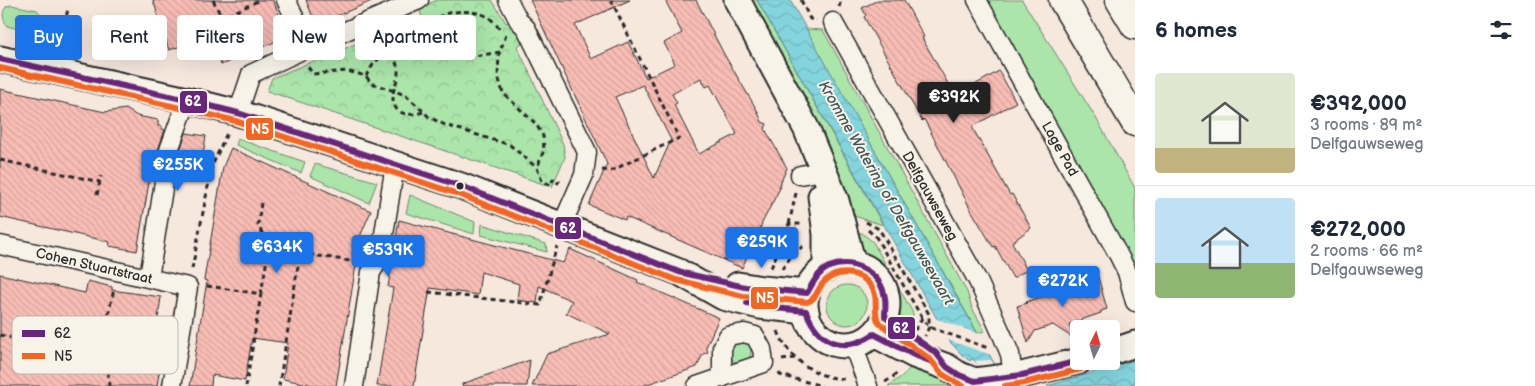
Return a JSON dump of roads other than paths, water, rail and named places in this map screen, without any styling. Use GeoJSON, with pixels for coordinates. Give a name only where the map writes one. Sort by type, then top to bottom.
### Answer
{"type":"FeatureCollection","features":[{"type":"Feature","properties":{"kind":"highway"},"geometry":{"type":"LineString","coordinates":[[1064,0],[1135,122]]}},
{"type":"Feature","properties":{"kind":"highway"},"geometry":{"type":"LineString","coordinates":[[1120,0],[1135,25]]}},
{"type":"Feature","properties":{"kind":"street"},"geometry":{"type":"LineString","coordinates":[[286,0],[294,15]]}},
{"type":"Feature","properties":{"kind":"street"},"geometry":{"type":"LineString","coordinates":[[345,32],[419,0]]}},
{"type":"Feature","properties":{"kind":"street"},"geometry":{"type":"LineString","coordinates":[[508,0],[519,21],[527,30],[588,152],[586,167],[562,226]]}},
{"type":"Feature","properties":{"kind":"street"},"geometry":{"type":"LineString","coordinates":[[737,0],[806,128],[812,173],[821,201],[826,234],[826,269]]}},
{"type":"Feature","properties":{"kind":"street","name":"Lage Pad"},"geometry":{"type":"LineString","coordinates":[[977,0],[1119,256],[1127,272],[1135,302]]}},
{"type":"Feature","properties":{"kind":"street","name":"Delfgauwseweg"},"geometry":{"type":"LineString","coordinates":[[833,22],[978,281],[1010,354],[1000,378]]}},
{"type":"Feature","properties":{"kind":"street"},"geometry":{"type":"LineString","coordinates":[[0,59],[238,113],[461,186],[679,272],[722,297],[760,306],[807,302]]}},
{"type":"Feature","properties":{"kind":"street"},"geometry":{"type":"LineString","coordinates":[[238,113],[251,74],[282,60]]}},
{"type":"Feature","properties":{"kind":"street"},"geometry":{"type":"LineString","coordinates":[[148,278],[169,150],[186,100]]}},
{"type":"Feature","properties":{"kind":"street"},"geometry":{"type":"LineString","coordinates":[[354,386],[371,272],[380,260],[396,165]]}},
{"type":"Feature","properties":{"kind":"street"},"geometry":{"type":"LineString","coordinates":[[812,173],[836,201],[852,264]]}},
{"type":"Feature","properties":{"kind":"street","name":"Cohen Stuartstraat"},"geometry":{"type":"LineString","coordinates":[[0,245],[118,272],[188,285],[178,348]]}},
{"type":"Feature","properties":{"kind":"street"},"geometry":{"type":"LineString","coordinates":[[868,386],[871,332],[886,298],[884,288],[871,272],[852,264],[839,264],[826,269],[814,279],[807,302],[811,325],[826,339],[839,344],[871,332],[925,334],[936,353],[948,367],[960,375],[975,381],[1000,378],[1070,363]]}},
{"type":"Feature","properties":{"kind":"street"},"geometry":{"type":"LineString","coordinates":[[679,272],[807,302]]}},
{"type":"Feature","properties":{"kind":"street"},"geometry":{"type":"LineString","coordinates":[[1120,349],[1135,344]]}},
{"type":"Feature","properties":{"kind":"street"},"geometry":{"type":"LineString","coordinates":[[697,386],[722,378]]}},
{"type":"Feature","properties":{"kind":"water","name":"Kromme Watering of Delfgauwsevaart"},"geometry":{"type":"Polygon","coordinates":[[[757,0],[790,0],[1007,386],[990,386],[975,361],[972,359],[970,361],[962,355],[950,342],[757,0]]]}},
{"type":"Feature","properties":{"kind":"water"},"geometry":{"type":"Polygon","coordinates":[[[1135,360],[1135,383],[1126,386],[1047,386],[1101,370],[1120,370],[1120,364],[1135,360]]]}}]}
